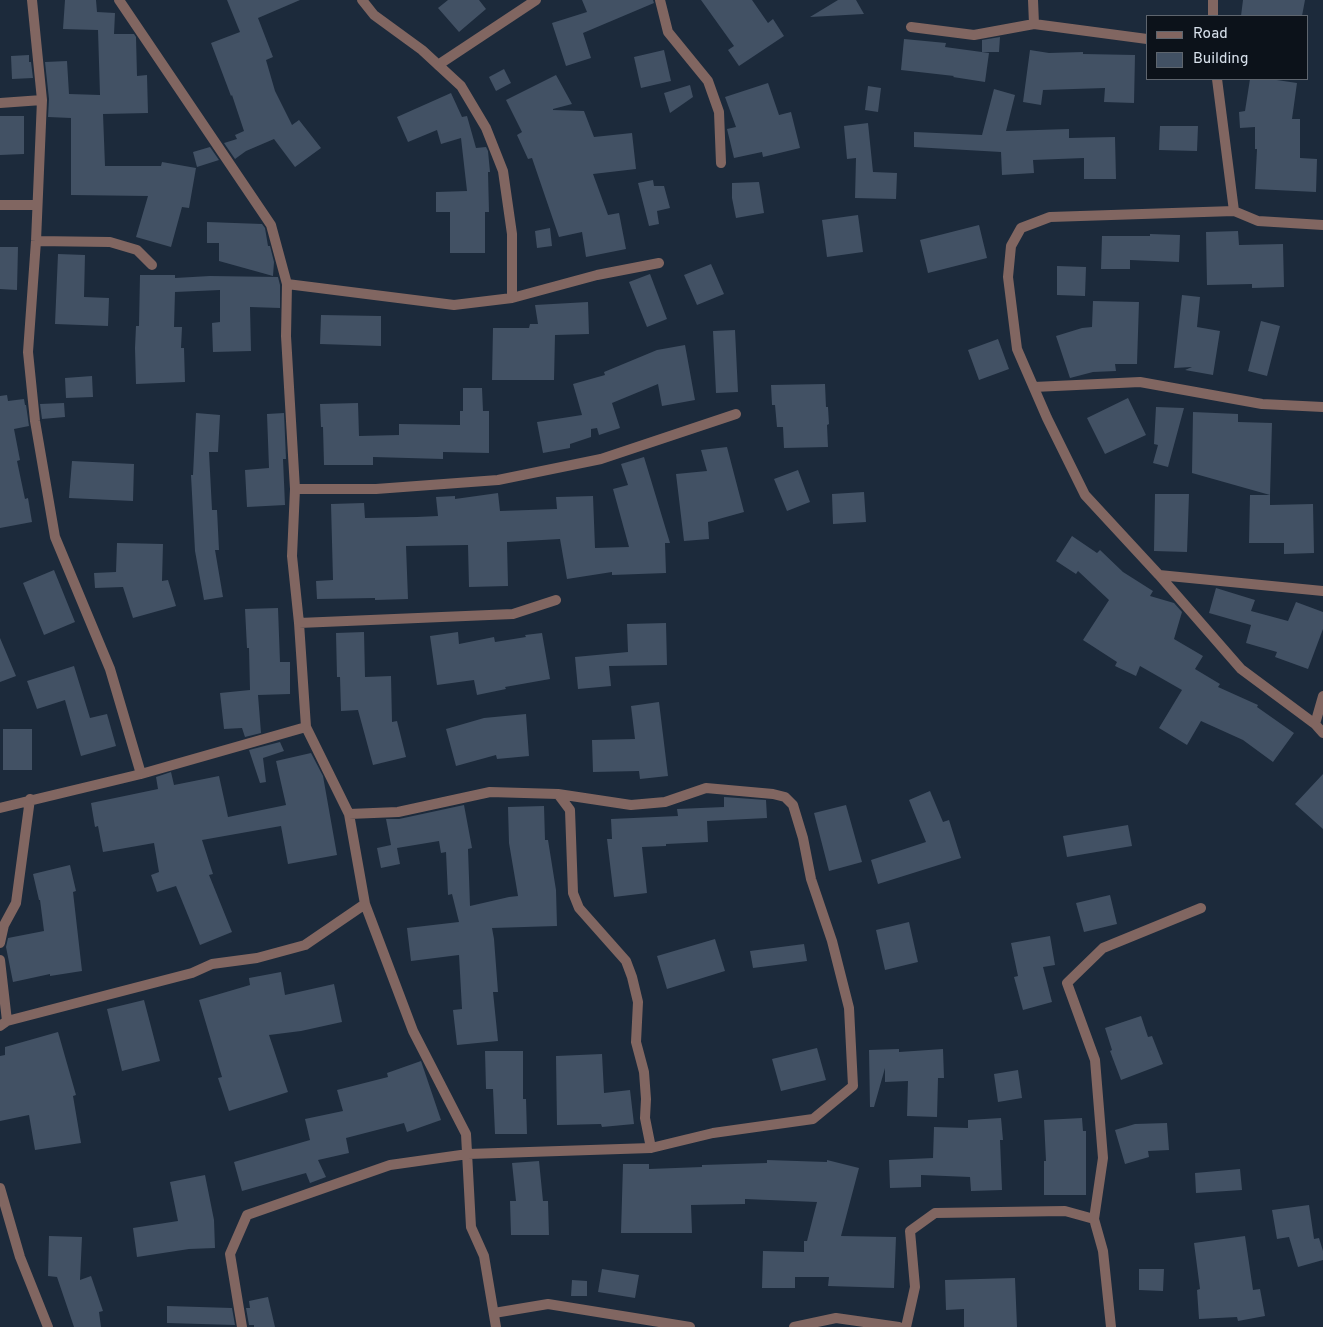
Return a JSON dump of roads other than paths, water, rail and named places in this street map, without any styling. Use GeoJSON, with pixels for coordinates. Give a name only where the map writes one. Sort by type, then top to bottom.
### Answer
{"type":"FeatureCollection","features":[{"type":"Feature","properties":{"kind":"street"},"geometry":{"type":"LineString","coordinates":[[32,0],[42,100],[36,241],[28,352],[35,421],[55,538],[110,669],[141,774]]}},
{"type":"Feature","properties":{"kind":"street"},"geometry":{"type":"LineString","coordinates":[[119,0],[271,226],[287,284],[286,336],[295,489],[292,556],[299,622],[306,727],[349,814],[365,904],[414,1031],[466,1134],[471,1227],[484,1256],[496,1327]]}},
{"type":"Feature","properties":{"kind":"street"},"geometry":{"type":"LineString","coordinates":[[362,0],[374,15],[422,50],[461,86],[486,128],[503,171],[512,234],[512,298]]}},
{"type":"Feature","properties":{"kind":"street"},"geometry":{"type":"LineString","coordinates":[[438,65],[536,0]]}},
{"type":"Feature","properties":{"kind":"street"},"geometry":{"type":"LineString","coordinates":[[660,0],[668,32],[708,81],[719,112],[721,163]]}},
{"type":"Feature","properties":{"kind":"street"},"geometry":{"type":"LineString","coordinates":[[1033,0],[1034,24]]}},
{"type":"Feature","properties":{"kind":"street"},"geometry":{"type":"LineString","coordinates":[[1213,0],[1213,15]]}},
{"type":"Feature","properties":{"kind":"street"},"geometry":{"type":"LineString","coordinates":[[911,27],[974,35],[1034,24],[1146,39]]}},
{"type":"Feature","properties":{"kind":"street"},"geometry":{"type":"LineString","coordinates":[[1217,80],[1234,211]]}},
{"type":"Feature","properties":{"kind":"street"},"geometry":{"type":"LineString","coordinates":[[0,103],[42,100]]}},
{"type":"Feature","properties":{"kind":"street"},"geometry":{"type":"LineString","coordinates":[[0,205],[37,205]]}},
{"type":"Feature","properties":{"kind":"street"},"geometry":{"type":"LineString","coordinates":[[1323,225],[1258,221],[1234,211],[1050,217],[1020,228],[1010,246],[1008,277],[1017,349],[1047,418],[1085,495],[1159,575],[1241,670],[1315,724],[1323,733]]}},
{"type":"Feature","properties":{"kind":"street"},"geometry":{"type":"LineString","coordinates":[[36,241],[110,242],[138,250],[152,265]]}},
{"type":"Feature","properties":{"kind":"street"},"geometry":{"type":"LineString","coordinates":[[287,284],[454,305],[512,298],[597,275],[659,263]]}},
{"type":"Feature","properties":{"kind":"street"},"geometry":{"type":"LineString","coordinates":[[1034,387],[1140,382],[1262,404],[1323,407]]}},
{"type":"Feature","properties":{"kind":"street"},"geometry":{"type":"LineString","coordinates":[[295,489],[376,489],[498,480],[601,459],[736,414]]}},
{"type":"Feature","properties":{"kind":"street"},"geometry":{"type":"LineString","coordinates":[[1159,575],[1323,591]]}},
{"type":"Feature","properties":{"kind":"street"},"geometry":{"type":"LineString","coordinates":[[299,622],[513,614],[556,600]]}},
{"type":"Feature","properties":{"kind":"street"},"geometry":{"type":"LineString","coordinates":[[1315,724],[1323,696]]}},
{"type":"Feature","properties":{"kind":"street"},"geometry":{"type":"LineString","coordinates":[[0,808],[30,799],[141,774],[306,727]]}},
{"type":"Feature","properties":{"kind":"street"},"geometry":{"type":"LineString","coordinates":[[242,1327],[230,1254],[247,1215],[390,1165],[468,1154],[651,1148],[713,1133],[814,1119],[853,1086],[849,1008],[832,942],[811,879],[804,838],[793,806],[785,797],[773,794],[706,788],[665,802],[631,805],[558,794],[490,792],[398,812],[349,814]]}},
{"type":"Feature","properties":{"kind":"street"},"geometry":{"type":"LineString","coordinates":[[558,794],[570,810],[573,893],[580,908],[626,961],[632,977],[638,1002],[636,1042],[644,1072],[645,1118],[651,1148]]}},
{"type":"Feature","properties":{"kind":"street"},"geometry":{"type":"LineString","coordinates":[[0,943],[4,925],[16,903],[30,799]]}},
{"type":"Feature","properties":{"kind":"street"},"geometry":{"type":"LineString","coordinates":[[0,960],[3,1023],[192,973],[212,964],[257,958],[305,945],[365,904]]}},
{"type":"Feature","properties":{"kind":"street"},"geometry":{"type":"LineString","coordinates":[[1110,1327],[1103,1251],[1094,1219],[1103,1158],[1095,1060],[1067,983],[1103,948],[1201,908]]}},
{"type":"Feature","properties":{"kind":"street"},"geometry":{"type":"LineString","coordinates":[[0,1188],[20,1257],[48,1327]]}},
{"type":"Feature","properties":{"kind":"street"},"geometry":{"type":"LineString","coordinates":[[906,1327],[915,1287],[910,1231],[935,1213],[1065,1211],[1094,1219]]}},
{"type":"Feature","properties":{"kind":"street"},"geometry":{"type":"LineString","coordinates":[[494,1313],[548,1304],[690,1327]]}},
{"type":"Feature","properties":{"kind":"street"},"geometry":{"type":"LineString","coordinates":[[794,1327],[836,1318],[899,1327]]}}]}
